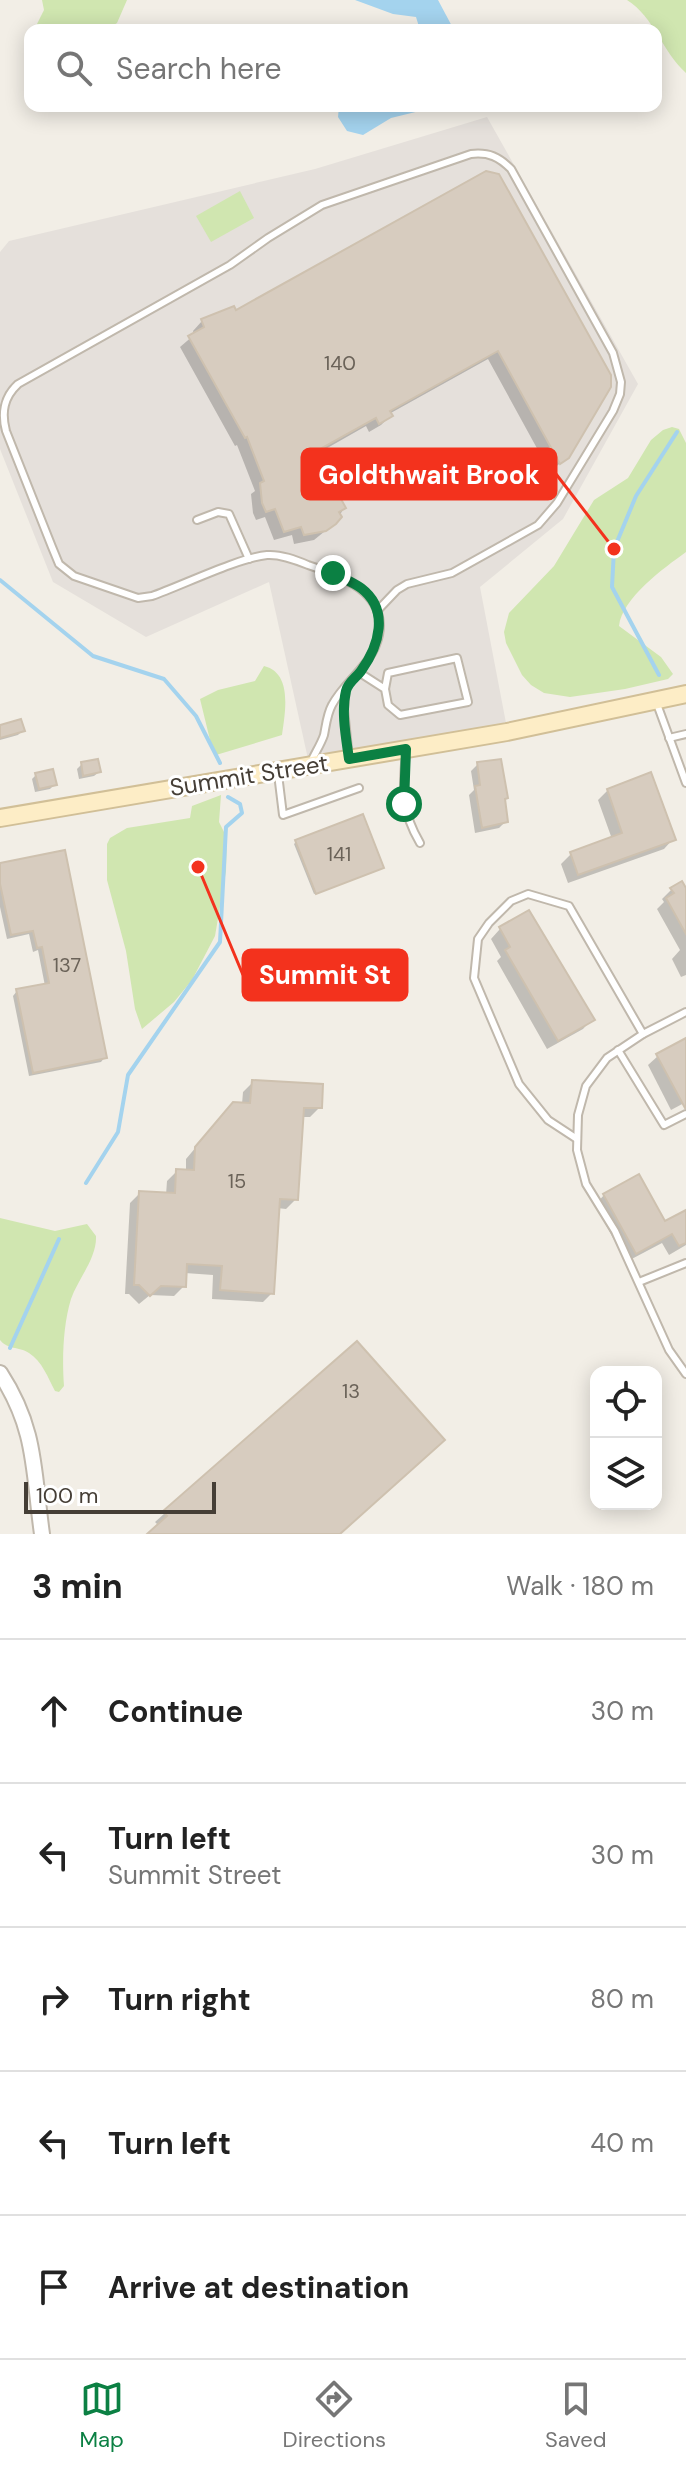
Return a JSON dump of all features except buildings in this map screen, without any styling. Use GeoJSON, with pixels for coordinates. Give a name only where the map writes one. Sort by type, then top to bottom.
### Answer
{"type":"FeatureCollection","features":[{"type":"Feature","properties":{"kind":"main road","name":"Summit Street"},"geometry":{"type":"LineString","coordinates":[[0,818],[507,732],[686,694]]}},
{"type":"Feature","properties":{"kind":"street"},"geometry":{"type":"LineString","coordinates":[[0,1373],[24,1418],[32,1443],[42,1534]]}},
{"type":"Feature","properties":{"kind":"lane"},"geometry":{"type":"LineString","coordinates":[[309,765],[323,739],[332,704],[360,673],[375,648],[379,633],[374,602],[360,588],[333,573],[269,555],[249,559],[152,596],[138,598],[74,576],[64,569],[52,547],[3,419],[4,404],[10,391],[18,384],[230,265],[322,205],[471,154],[483,153],[499,158],[511,169],[599,324],[618,365],[620,394],[613,411],[547,517],[509,543],[452,573],[407,584],[377,611]]}},
{"type":"Feature","properties":{"kind":"lane"},"geometry":{"type":"LineString","coordinates":[[197,520],[218,512],[229,514],[249,559]]}},
{"type":"Feature","properties":{"kind":"lane"},"geometry":{"type":"LineString","coordinates":[[360,673],[385,689],[388,705],[400,715],[468,702],[457,658],[388,673],[385,689]]}},
{"type":"Feature","properties":{"kind":"lane"},"geometry":{"type":"LineString","coordinates":[[346,687],[344,709],[349,759]]}},
{"type":"Feature","properties":{"kind":"lane"},"geometry":{"type":"LineString","coordinates":[[655,700],[686,783]]}},
{"type":"Feature","properties":{"kind":"lane"},"geometry":{"type":"LineString","coordinates":[[669,738],[686,734]]}},
{"type":"Feature","properties":{"kind":"lane"},"geometry":{"type":"LineString","coordinates":[[406,749],[402,797],[409,824],[420,843]]}},
{"type":"Feature","properties":{"kind":"lane"},"geometry":{"type":"LineString","coordinates":[[278,770],[283,815],[359,788]]}},
{"type":"Feature","properties":{"kind":"lane"},"geometry":{"type":"LineString","coordinates":[[577,1139],[548,1120],[519,1084],[474,978],[478,939],[511,901],[528,894],[569,906],[643,1034]]}},
{"type":"Feature","properties":{"kind":"lane"},"geometry":{"type":"LineString","coordinates":[[686,1012],[643,1034],[607,1058],[586,1086],[578,1115],[577,1139],[586,1184],[615,1231],[669,1350],[686,1374]]}},
{"type":"Feature","properties":{"kind":"lane"},"geometry":{"type":"LineString","coordinates":[[618,1050],[664,1125],[686,1114]]}},
{"type":"Feature","properties":{"kind":"lane"},"geometry":{"type":"LineString","coordinates":[[639,1282],[686,1263]]}},
{"type":"Feature","properties":{"kind":"shaded area"},"geometry":{"type":"Polygon","coordinates":[[[487,117],[638,384],[563,519],[480,587],[506,723],[308,759],[269,582],[146,637],[53,582],[0,449],[0,252],[9,241],[315,169],[487,117]]]}},
{"type":"Feature","properties":{"kind":"green space"},"geometry":{"type":"Polygon","coordinates":[[[42,0],[127,0],[115,24],[37,24],[44,10],[42,0]]]}},
{"type":"Feature","properties":{"kind":"green space"},"geometry":{"type":"Polygon","coordinates":[[[627,0],[686,0],[686,73],[662,42],[662,24],[650,24],[627,0]]]}},
{"type":"Feature","properties":{"kind":"green space"},"geometry":{"type":"Polygon","coordinates":[[[240,191],[254,218],[211,242],[196,216],[240,191]]]}},
{"type":"Feature","properties":{"kind":"green space"},"geometry":{"type":"Polygon","coordinates":[[[672,427],[679,429],[686,443],[686,552],[636,594],[622,615],[619,626],[661,657],[673,674],[668,679],[625,689],[570,697],[544,693],[522,675],[506,643],[504,632],[509,613],[554,566],[594,500],[628,478],[651,440],[672,427]]]}},
{"type":"Feature","properties":{"kind":"green space"},"geometry":{"type":"Polygon","coordinates":[[[264,666],[273,670],[283,685],[282,735],[216,755],[200,699],[218,690],[255,681],[264,666]]]}},
{"type":"Feature","properties":{"kind":"green space"},"geometry":{"type":"Polygon","coordinates":[[[221,795],[219,822],[227,838],[226,871],[215,936],[192,980],[174,1002],[142,1029],[107,880],[107,844],[110,838],[127,828],[190,818],[192,806],[221,795]]]}},
{"type":"Feature","properties":{"kind":"green space"},"geometry":{"type":"Polygon","coordinates":[[[0,1218],[55,1231],[87,1224],[96,1236],[94,1252],[68,1309],[64,1386],[59,1392],[55,1391],[34,1356],[0,1340],[0,1218]]]}},
{"type":"Feature","properties":{"kind":"water"},"geometry":{"type":"Polygon","coordinates":[[[355,0],[438,0],[451,24],[418,24],[416,17],[393,14],[355,0]]]}},
{"type":"Feature","properties":{"kind":"water"},"geometry":{"type":"Polygon","coordinates":[[[338,112],[416,112],[391,118],[363,135],[347,131],[338,117],[338,112]]]}},
{"type":"Feature","properties":{"kind":"waterway"},"geometry":{"type":"LineString","coordinates":[[659,675],[612,587],[614,549],[636,496],[677,432]]}},
{"type":"Feature","properties":{"kind":"waterway"},"geometry":{"type":"LineString","coordinates":[[0,580],[93,656],[164,679],[196,716],[220,763]]}},
{"type":"Feature","properties":{"kind":"waterway"},"geometry":{"type":"LineString","coordinates":[[86,1183],[118,1132],[128,1075],[220,942],[226,827],[242,813],[240,804],[228,797]]}},
{"type":"Feature","properties":{"kind":"waterway"},"geometry":{"type":"LineString","coordinates":[[10,1348],[59,1239]]}},
{"type":"Feature","properties":{"kind":"place","name":"Goldthwait Brook"},"geometry":{"type":"Point","coordinates":[614,549]}},
{"type":"Feature","properties":{"kind":"place","name":"Summit St"},"geometry":{"type":"Point","coordinates":[198,867]}},
{"type":"Feature","properties":{"kind":"route"},"geometry":{"type":"LineString","coordinates":[[333,573],[360,588],[374,602],[379,618],[375,648],[360,673],[346,687],[344,709],[349,759],[406,749],[404,804]]}}]}
